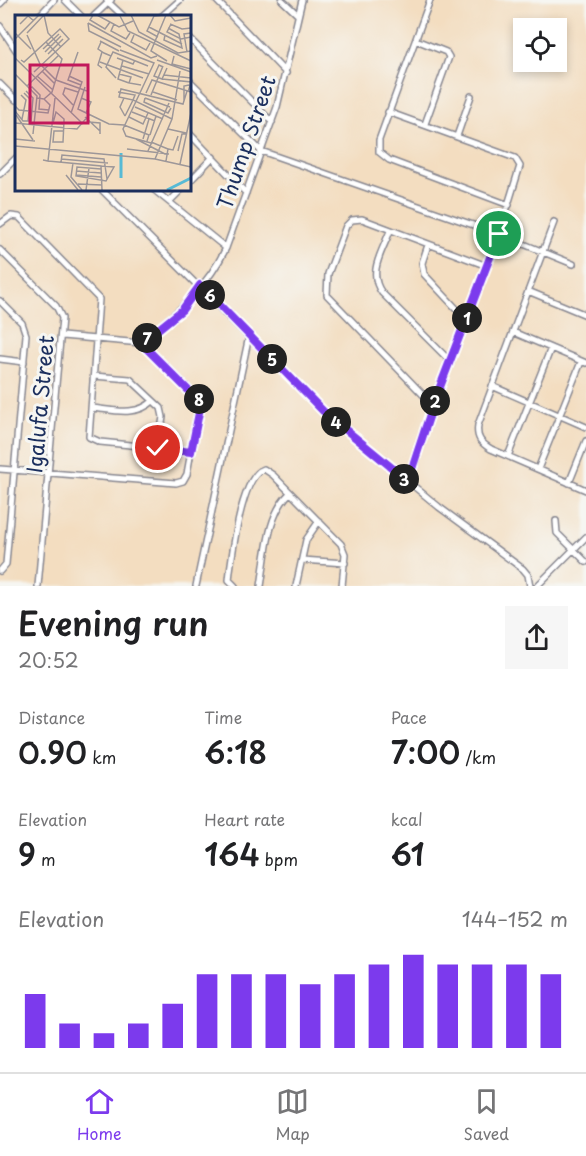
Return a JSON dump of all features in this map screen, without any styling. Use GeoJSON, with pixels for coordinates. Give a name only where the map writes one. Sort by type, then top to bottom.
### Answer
{"type":"FeatureCollection","features":[{"type":"Feature","properties":{"kind":"street"},"geometry":{"type":"LineString","coordinates":[[0,4],[4,0]]}},
{"type":"Feature","properties":{"kind":"street"},"geometry":{"type":"LineString","coordinates":[[40,15],[54,0]]}},
{"type":"Feature","properties":{"kind":"street"},"geometry":{"type":"LineString","coordinates":[[65,0],[80,15]]}},
{"type":"Feature","properties":{"kind":"street"},"geometry":{"type":"LineString","coordinates":[[165,15],[180,0]]}},
{"type":"Feature","properties":{"kind":"street"},"geometry":{"type":"LineString","coordinates":[[216,0],[286,73]]}},
{"type":"Feature","properties":{"kind":"street"},"geometry":{"type":"LineString","coordinates":[[282,0],[298,15]]}},
{"type":"Feature","properties":{"kind":"street","name":"Thump Street"},"geometry":{"type":"LineString","coordinates":[[141,343],[182,310],[216,267],[226,248],[272,122],[286,73],[302,0]]}},
{"type":"Feature","properties":{"kind":"street"},"geometry":{"type":"LineString","coordinates":[[430,0],[378,144],[385,158],[509,205]]}},
{"type":"Feature","properties":{"kind":"street"},"geometry":{"type":"LineString","coordinates":[[95,15],[109,1],[122,15]]}},
{"type":"Feature","properties":{"kind":"street"},"geometry":{"type":"LineString","coordinates":[[0,26],[15,42]]}},
{"type":"Feature","properties":{"kind":"street"},"geometry":{"type":"LineString","coordinates":[[190,39],[272,122]]}},
{"type":"Feature","properties":{"kind":"street"},"geometry":{"type":"LineString","coordinates":[[416,40],[446,52],[450,57],[425,124]]}},
{"type":"Feature","properties":{"kind":"street"},"geometry":{"type":"LineString","coordinates":[[190,81],[261,151],[499,234],[541,253],[573,264]]}},
{"type":"Feature","properties":{"kind":"street"},"geometry":{"type":"LineString","coordinates":[[0,84],[15,99]]}},
{"type":"Feature","properties":{"kind":"street"},"geometry":{"type":"LineString","coordinates":[[457,136],[471,96]]}},
{"type":"Feature","properties":{"kind":"street"},"geometry":{"type":"LineString","coordinates":[[388,112],[515,158],[520,163],[520,170],[499,234],[433,405],[408,481]]}},
{"type":"Feature","properties":{"kind":"street"},"geometry":{"type":"LineString","coordinates":[[190,134],[246,192]]}},
{"type":"Feature","properties":{"kind":"street"},"geometry":{"type":"LineString","coordinates":[[190,181],[213,157]]}},
{"type":"Feature","properties":{"kind":"street"},"geometry":{"type":"LineString","coordinates":[[0,174],[15,159]]}},
{"type":"Feature","properties":{"kind":"street"},"geometry":{"type":"LineString","coordinates":[[103,190],[159,249],[200,285],[323,411],[408,481],[523,569],[528,575],[530,586]]}},
{"type":"Feature","properties":{"kind":"street"},"geometry":{"type":"LineString","coordinates":[[154,190],[226,248]]}},
{"type":"Feature","properties":{"kind":"street"},"geometry":{"type":"LineString","coordinates":[[169,202],[181,190]]}},
{"type":"Feature","properties":{"kind":"street"},"geometry":{"type":"LineString","coordinates":[[0,224],[11,216],[19,217],[96,295],[100,304],[89,434],[94,441],[191,452]]}},
{"type":"Feature","properties":{"kind":"street"},"geometry":{"type":"LineString","coordinates":[[433,405],[327,295],[328,274],[349,222],[362,219],[487,266]]}},
{"type":"Feature","properties":{"kind":"street"},"geometry":{"type":"LineString","coordinates":[[554,222],[492,386],[478,425],[477,435],[484,445],[586,490]]}},
{"type":"Feature","properties":{"kind":"street"},"geometry":{"type":"LineString","coordinates":[[390,231],[374,273],[375,282],[382,293],[451,362]]}},
{"type":"Feature","properties":{"kind":"street"},"geometry":{"type":"LineString","coordinates":[[428,245],[422,263],[424,274],[466,319]]}},
{"type":"Feature","properties":{"kind":"street","name":"Igalufa Street"},"geometry":{"type":"LineString","coordinates":[[0,250],[59,310],[62,318],[38,586]]}},
{"type":"Feature","properties":{"kind":"street"},"geometry":{"type":"LineString","coordinates":[[528,291],[586,315]]}},
{"type":"Feature","properties":{"kind":"street"},"geometry":{"type":"LineString","coordinates":[[0,300],[24,326],[24,362],[6,564],[0,571]]}},
{"type":"Feature","properties":{"kind":"street"},"geometry":{"type":"LineString","coordinates":[[513,332],[584,362],[538,469]]}},
{"type":"Feature","properties":{"kind":"street"},"geometry":{"type":"LineString","coordinates":[[0,468],[176,483],[185,478],[200,400],[141,343],[62,336]]}},
{"type":"Feature","properties":{"kind":"street"},"geometry":{"type":"LineString","coordinates":[[195,586],[249,336]]}},
{"type":"Feature","properties":{"kind":"street"},"geometry":{"type":"LineString","coordinates":[[508,456],[551,348]]}},
{"type":"Feature","properties":{"kind":"street"},"geometry":{"type":"LineString","coordinates":[[0,359],[24,362]]}},
{"type":"Feature","properties":{"kind":"street"},"geometry":{"type":"LineString","coordinates":[[94,376],[130,379],[153,401],[163,413],[158,448]]}},
{"type":"Feature","properties":{"kind":"street"},"geometry":{"type":"LineString","coordinates":[[492,386],[586,427]]}},
{"type":"Feature","properties":{"kind":"street"},"geometry":{"type":"LineString","coordinates":[[92,408],[135,412],[146,408],[153,401]]}},
{"type":"Feature","properties":{"kind":"street"},"geometry":{"type":"LineString","coordinates":[[569,483],[586,441]]}},
{"type":"Feature","properties":{"kind":"street"},"geometry":{"type":"LineString","coordinates":[[235,586],[230,580],[230,571],[251,479],[258,471],[267,470],[341,544],[345,563],[342,586]]}},
{"type":"Feature","properties":{"kind":"street"},"geometry":{"type":"LineString","coordinates":[[261,586],[276,515],[282,502],[290,493]]}},
{"type":"Feature","properties":{"kind":"street"},"geometry":{"type":"LineString","coordinates":[[296,586],[308,536],[319,521]]}},
{"type":"Feature","properties":{"kind":"street"},"geometry":{"type":"LineString","coordinates":[[556,521],[557,533],[586,562]]}},
{"type":"Feature","properties":{"kind":"street"},"geometry":{"type":"LineString","coordinates":[[537,586],[586,537]]}},
{"type":"Feature","properties":{"kind":"street"},"geometry":{"type":"LineString","coordinates":[[302,560],[345,563]]}},
{"type":"Feature","properties":{"kind":"route"},"geometry":{"type":"LineString","coordinates":[[158,448],[191,452],[201,403],[141,343],[182,310],[200,285],[323,411],[408,481],[433,405],[499,234]]}}]}
